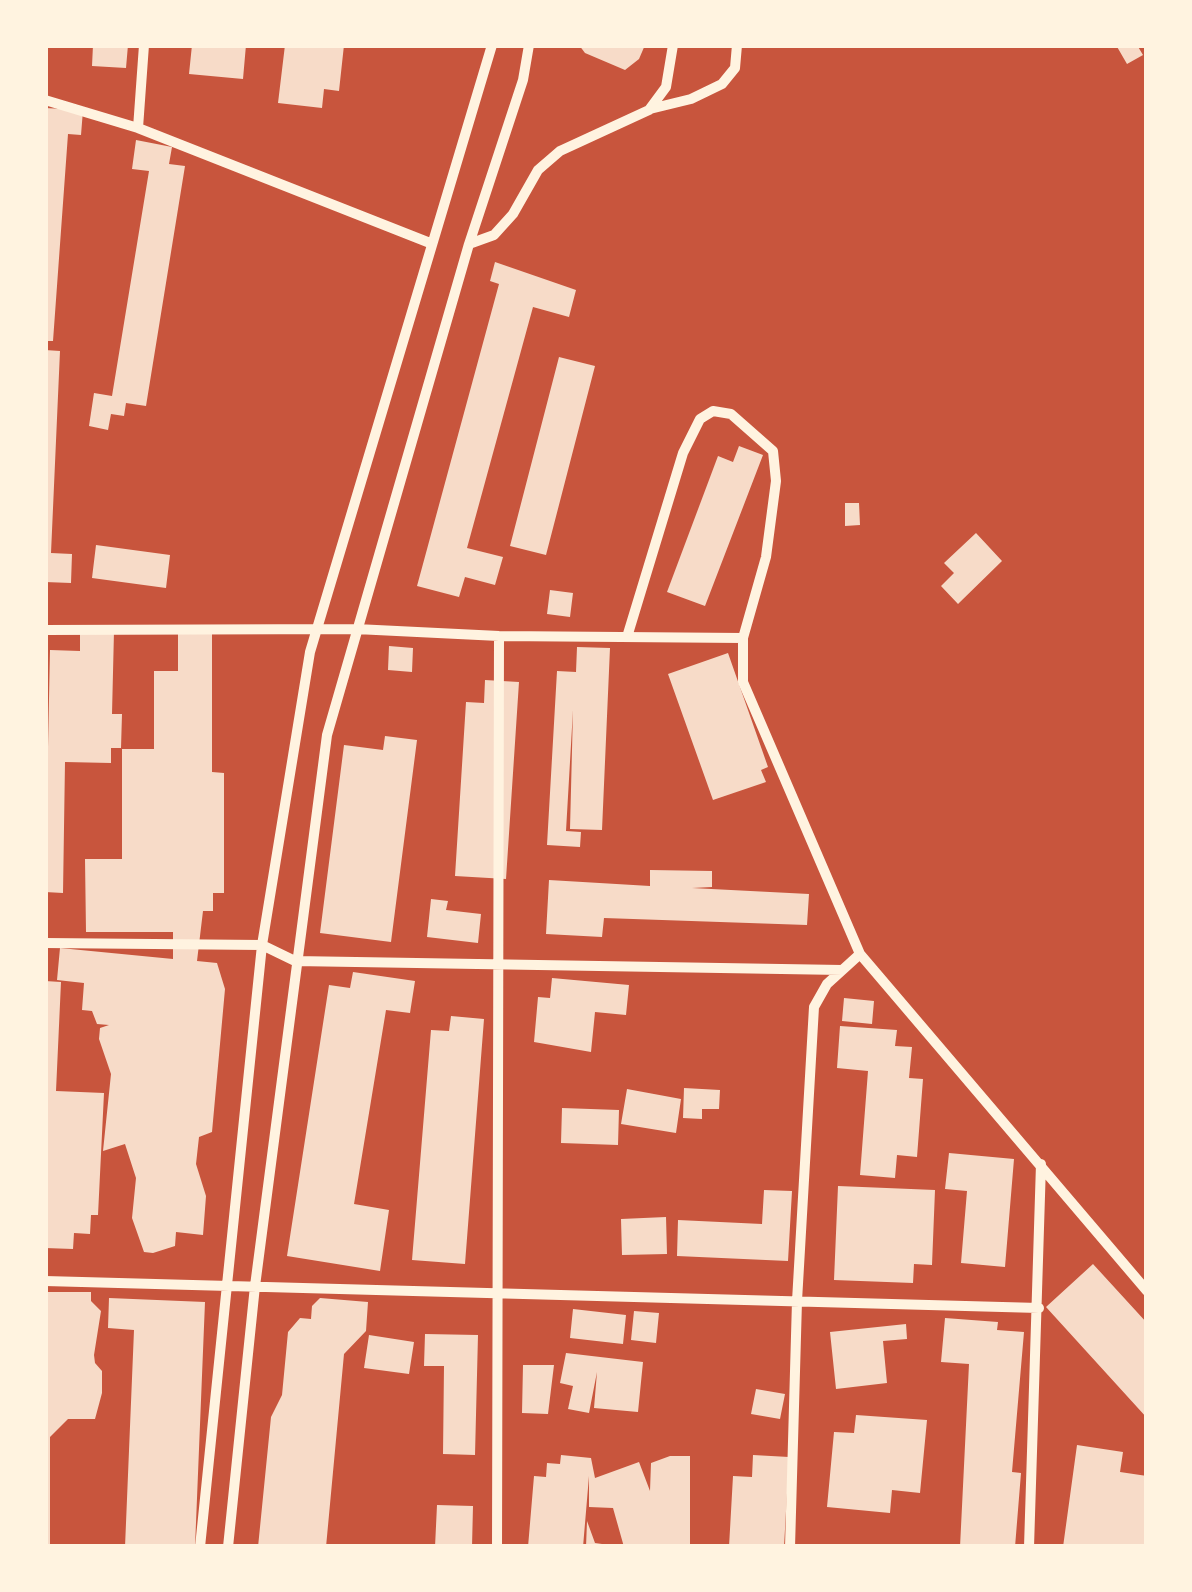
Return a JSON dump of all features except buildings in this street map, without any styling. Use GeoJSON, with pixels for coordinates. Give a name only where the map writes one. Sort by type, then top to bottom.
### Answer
{"type":"FeatureCollection","features":[{"type":"Feature","properties":{"kind":"street"},"geometry":{"type":"LineString","coordinates":[[138,128],[144,45]]}},
{"type":"Feature","properties":{"kind":"street"},"geometry":{"type":"LineString","coordinates":[[200,1547],[262,946],[316,631],[492,45]]}},
{"type":"Feature","properties":{"kind":"street"},"geometry":{"type":"LineString","coordinates":[[228,1547],[255,1286],[327,735],[469,244],[523,80],[529,45]]}},
{"type":"Feature","properties":{"kind":"street"},"geometry":{"type":"LineString","coordinates":[[649,110],[666,87],[673,45]]}},
{"type":"Feature","properties":{"kind":"street"},"geometry":{"type":"LineString","coordinates":[[469,244],[494,234],[513,214],[538,170],[560,151],[649,110],[691,99],[722,84],[734,68],[736,45]]}},
{"type":"Feature","properties":{"kind":"street"},"geometry":{"type":"LineString","coordinates":[[45,100],[138,128],[430,243]]}},
{"type":"Feature","properties":{"kind":"street"},"geometry":{"type":"LineString","coordinates":[[627,637],[683,452],[700,419],[713,411],[731,414],[773,451],[776,481],[766,557],[744,638],[742,682],[860,954],[1147,1291]]}},
{"type":"Feature","properties":{"kind":"street"},"geometry":{"type":"LineString","coordinates":[[45,630],[356,629],[499,636],[744,638]]}},
{"type":"Feature","properties":{"kind":"street"},"geometry":{"type":"LineString","coordinates":[[498,1547],[499,636]]}},
{"type":"Feature","properties":{"kind":"street"},"geometry":{"type":"LineString","coordinates":[[45,943],[262,946],[296,961],[842,970]]}},
{"type":"Feature","properties":{"kind":"street"},"geometry":{"type":"LineString","coordinates":[[790,1547],[797,1301],[814,1007],[827,984],[860,954]]}},
{"type":"Feature","properties":{"kind":"street"},"geometry":{"type":"LineString","coordinates":[[1029,1547],[1041,1164]]}},
{"type":"Feature","properties":{"kind":"street"},"geometry":{"type":"LineString","coordinates":[[45,1282],[1038,1308]]}}]}
